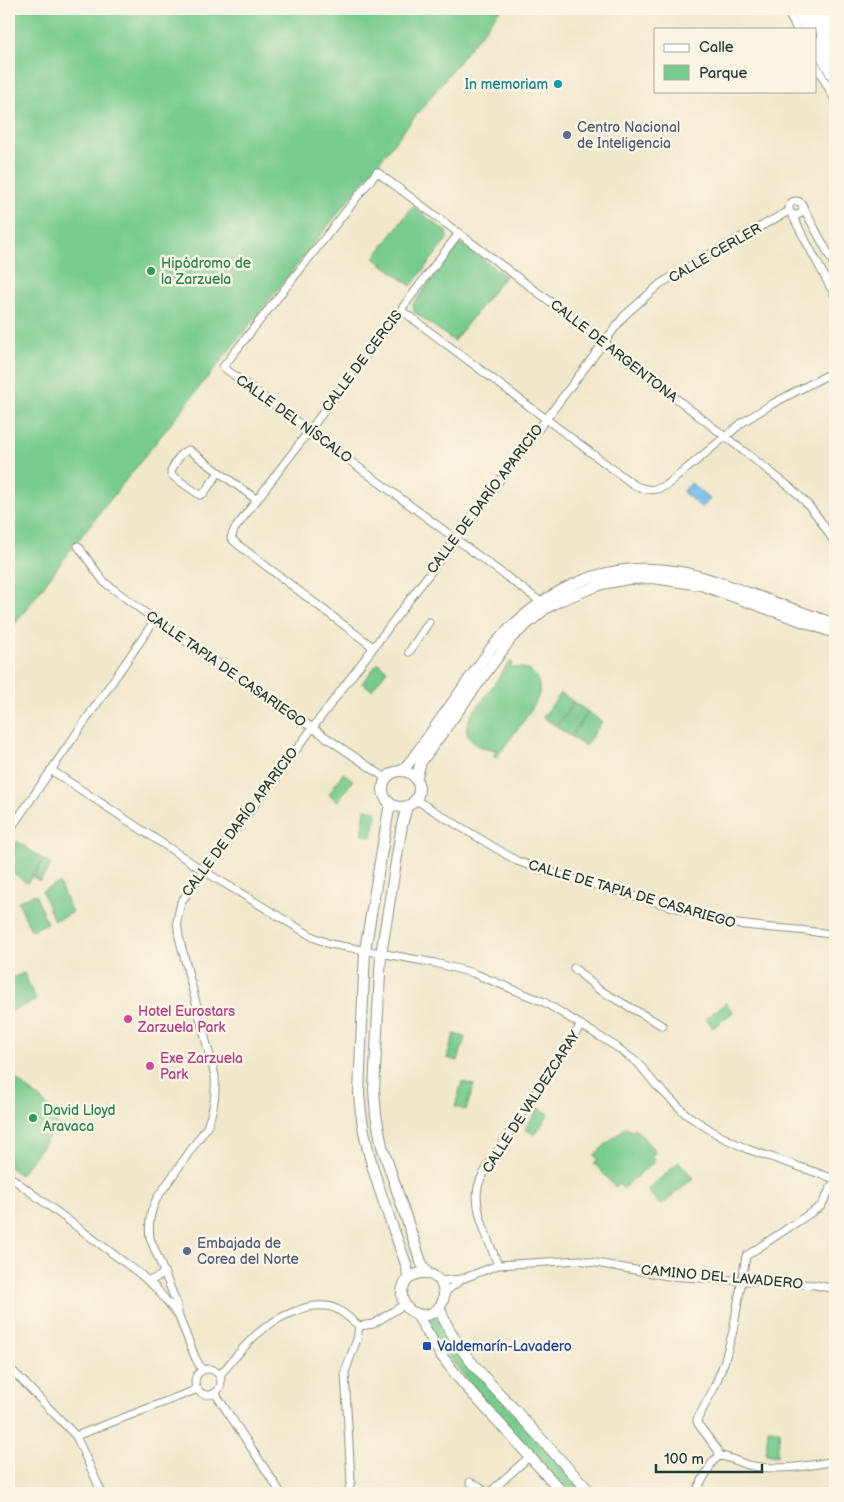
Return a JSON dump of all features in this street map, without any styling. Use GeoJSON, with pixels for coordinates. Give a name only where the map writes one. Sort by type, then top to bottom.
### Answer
{"type":"FeatureCollection","features":[{"type":"Feature","properties":{"kind":"highway"},"geometry":{"type":"LineString","coordinates":[[797,9],[807,28]]}},
{"type":"Feature","properties":{"kind":"highway"},"geometry":{"type":"LineString","coordinates":[[810,9],[835,56]]}},
{"type":"Feature","properties":{"kind":"highway"},"geometry":{"type":"LineString","coordinates":[[822,9],[835,32]]}},
{"type":"Feature","properties":{"kind":"highway"},"geometry":{"type":"LineString","coordinates":[[827,9],[835,22]]}},
{"type":"Feature","properties":{"kind":"highway"},"geometry":{"type":"LineString","coordinates":[[816,44],[835,78]]}},
{"type":"Feature","properties":{"kind":"street"},"geometry":{"type":"LineString","coordinates":[[786,9],[796,28]]}},
{"type":"Feature","properties":{"kind":"street"},"geometry":{"type":"LineString","coordinates":[[816,65],[835,100]]}},
{"type":"Feature","properties":{"kind":"street","name":"CALLE DE ARGENTONA"},"geometry":{"type":"LineString","coordinates":[[377,172],[604,342],[808,503],[820,517],[835,544]]}},
{"type":"Feature","properties":{"kind":"street","name":"CALLE DEL NÍSCALO"},"geometry":{"type":"LineString","coordinates":[[377,172],[223,367],[541,602]]}},
{"type":"Feature","properties":{"kind":"street","name":"CALLE CERLER"},"geometry":{"type":"LineString","coordinates":[[604,342],[624,316],[660,284],[694,263],[790,212],[789,206],[792,202],[798,201],[802,205],[835,266]]}},
{"type":"Feature","properties":{"kind":"street"},"geometry":{"type":"LineString","coordinates":[[790,212],[835,296]]}},
{"type":"Feature","properties":{"kind":"street","name":"CALLE DE CERCIS"},"geometry":{"type":"LineString","coordinates":[[373,647],[231,538],[234,530],[459,233]]}},
{"type":"Feature","properties":{"kind":"street"},"geometry":{"type":"LineString","coordinates":[[401,310],[634,485],[645,490],[658,490],[667,485],[743,422],[835,370]]}},
{"type":"Feature","properties":{"kind":"street","name":"CALLE DE DARÍO APARICIO"},"geometry":{"type":"LineString","coordinates":[[202,1370],[179,1317],[175,1300],[150,1238],[149,1228],[152,1208],[157,1198],[212,1116],[216,1092],[215,1076],[179,937],[177,921],[181,902],[604,342]]}},
{"type":"Feature","properties":{"kind":"street"},"geometry":{"type":"LineString","coordinates":[[219,472],[204,493],[200,495],[174,477],[170,470],[182,453],[189,450],[219,472],[257,500]]}},
{"type":"Feature","properties":{"kind":"street","name":"CALLE TAPIA DE CASARIEGO"},"geometry":{"type":"LineString","coordinates":[[78,546],[104,582],[387,779]]}},
{"type":"Feature","properties":{"kind":"street"},"geometry":{"type":"LineString","coordinates":[[402,772],[492,647],[521,617],[541,602],[570,585],[599,575],[625,570],[653,569],[680,571],[705,577],[835,624]]}},
{"type":"Feature","properties":{"kind":"street"},"geometry":{"type":"LineString","coordinates":[[427,1273],[421,1262],[382,1146],[376,1115],[374,1090],[381,954],[402,825],[419,791],[416,779],[421,762],[512,637],[527,623],[553,604],[602,584],[628,579],[654,578],[702,585],[835,633]]}},
{"type":"Feature","properties":{"kind":"street"},"geometry":{"type":"LineString","coordinates":[[9,831],[156,620]]}},
{"type":"Feature","properties":{"kind":"street"},"geometry":{"type":"LineString","coordinates":[[409,652],[430,622]]}},
{"type":"Feature","properties":{"kind":"street"},"geometry":{"type":"LineString","coordinates":[[52,770],[204,871],[313,937],[330,944],[435,963],[473,973],[544,1002],[615,1046],[638,1063],[655,1084],[687,1115],[720,1136],[747,1149],[835,1179],[821,1206],[746,1256],[733,1331],[724,1363],[714,1388],[697,1420],[720,1456],[741,1464],[767,1468],[797,1468],[835,1461]]}},
{"type":"Feature","properties":{"kind":"street"},"geometry":{"type":"LineString","coordinates":[[412,803],[399,807],[390,803],[385,798],[383,789],[391,775],[402,772],[416,779]]}},
{"type":"Feature","properties":{"kind":"street"},"geometry":{"type":"LineString","coordinates":[[390,803],[365,950],[359,1094],[361,1116],[369,1156],[407,1266],[408,1279],[402,1290],[405,1304],[416,1313],[441,1355],[461,1381],[563,1493]]}},
{"type":"Feature","properties":{"kind":"street","name":"CALLE DE TAPIA DE CASARIEGO"},"geometry":{"type":"LineString","coordinates":[[412,803],[517,861],[539,869],[726,922],[745,926],[814,931],[835,935]]}},
{"type":"Feature","properties":{"kind":"street"},"geometry":{"type":"LineString","coordinates":[[574,968],[598,989],[663,1026]]}},
{"type":"Feature","properties":{"kind":"street","name":"CALLE DE VALDEZCARAY"},"geometry":{"type":"LineString","coordinates":[[498,1266],[480,1211],[478,1187],[490,1162],[582,1025]]}},
{"type":"Feature","properties":{"kind":"street"},"geometry":{"type":"LineString","coordinates":[[9,1176],[149,1282],[179,1317]]}},
{"type":"Feature","properties":{"kind":"street","name":"CAMINO DEL LAVADERO"},"geometry":{"type":"LineString","coordinates":[[440,1281],[462,1279],[498,1266],[580,1260],[668,1276],[816,1285],[835,1289]]}},
{"type":"Feature","properties":{"kind":"street"},"geometry":{"type":"LineString","coordinates":[[149,1282],[164,1272]]}},
{"type":"Feature","properties":{"kind":"street"},"geometry":{"type":"LineString","coordinates":[[408,1279],[418,1274],[427,1273],[440,1281],[444,1293],[439,1307],[427,1314],[416,1313]]}},
{"type":"Feature","properties":{"kind":"street","name":"CAMINO DEL LAVADERO"},"geometry":{"type":"LineString","coordinates":[[444,1293],[462,1279]]}},
{"type":"Feature","properties":{"kind":"street"},"geometry":{"type":"LineString","coordinates":[[156,1288],[168,1283]]}},
{"type":"Feature","properties":{"kind":"street"},"geometry":{"type":"LineString","coordinates":[[220,1375],[211,1369],[202,1370],[195,1381],[198,1389],[208,1395],[215,1393],[221,1386],[220,1375],[262,1328],[296,1310],[327,1306],[341,1311],[359,1326],[373,1324],[405,1304]]}},
{"type":"Feature","properties":{"kind":"street"},"geometry":{"type":"LineString","coordinates":[[439,1307],[442,1317],[457,1343],[477,1369],[591,1493]]}},
{"type":"Feature","properties":{"kind":"street"},"geometry":{"type":"LineString","coordinates":[[348,1493],[351,1481],[345,1372],[357,1340],[359,1326]]}},
{"type":"Feature","properties":{"kind":"street"},"geometry":{"type":"LineString","coordinates":[[9,1366],[76,1436],[102,1493]]}},
{"type":"Feature","properties":{"kind":"street"},"geometry":{"type":"LineString","coordinates":[[76,1436],[198,1389]]}},
{"type":"Feature","properties":{"kind":"street"},"geometry":{"type":"LineString","coordinates":[[215,1393],[281,1493]]}},
{"type":"Feature","properties":{"kind":"street"},"geometry":{"type":"LineString","coordinates":[[695,1493],[714,1461],[720,1456]]}},
{"type":"Feature","properties":{"kind":"street"},"geometry":{"type":"LineString","coordinates":[[470,1482],[479,1486],[487,1493],[529,1457]]}},
{"type":"Feature","properties":{"kind":"street"},"geometry":{"type":"LineString","coordinates":[[554,1484],[567,1493]]}},
{"type":"Feature","properties":{"kind":"green space","name":"Hipódromo de la Zarzuela"},"geometry":{"type":"Polygon","coordinates":[[[9,9],[503,9],[499,11],[75,544],[9,632],[9,9]]]}},
{"type":"Feature","properties":{"kind":"green space"},"geometry":{"type":"Polygon","coordinates":[[[413,206],[446,232],[447,239],[411,286],[374,258],[413,206]]]}},
{"type":"Feature","properties":{"kind":"green space"},"geometry":{"type":"Polygon","coordinates":[[[462,244],[505,276],[454,341],[414,312],[413,304],[458,245],[462,244]]]}},
{"type":"Feature","properties":{"kind":"green space"},"geometry":{"type":"Polygon","coordinates":[[[510,661],[513,663],[510,668],[523,668],[532,672],[538,681],[539,693],[533,706],[496,758],[493,756],[497,750],[478,746],[469,738],[467,726],[472,714],[510,661]]]}},
{"type":"Feature","properties":{"kind":"green space"},"geometry":{"type":"Polygon","coordinates":[[[378,663],[387,670],[372,690],[362,683],[378,663]]]}},
{"type":"Feature","properties":{"kind":"green space"},"geometry":{"type":"Polygon","coordinates":[[[561,693],[574,702],[556,726],[543,717],[561,693]]]}},
{"type":"Feature","properties":{"kind":"green space"},"geometry":{"type":"Polygon","coordinates":[[[575,703],[588,712],[570,736],[557,727],[575,703]]]}},
{"type":"Feature","properties":{"kind":"green space"},"geometry":{"type":"Polygon","coordinates":[[[589,712],[602,722],[585,746],[571,737],[589,712]]]}},
{"type":"Feature","properties":{"kind":"green space"},"geometry":{"type":"Polygon","coordinates":[[[343,773],[353,780],[338,801],[329,794],[343,773]]]}},
{"type":"Feature","properties":{"kind":"green space"},"geometry":{"type":"Polygon","coordinates":[[[365,809],[377,811],[372,837],[361,834],[365,809]]]}},
{"type":"Feature","properties":{"kind":"green space"},"geometry":{"type":"Polygon","coordinates":[[[17,841],[51,865],[40,881],[33,877],[43,861],[27,883],[9,870],[9,853],[17,841]]]}},
{"type":"Feature","properties":{"kind":"green space"},"geometry":{"type":"Polygon","coordinates":[[[59,883],[72,913],[54,921],[42,891],[59,883]]]}},
{"type":"Feature","properties":{"kind":"green space"},"geometry":{"type":"Polygon","coordinates":[[[35,894],[47,923],[31,931],[18,901],[35,894]]]}},
{"type":"Feature","properties":{"kind":"green space"},"geometry":{"type":"Polygon","coordinates":[[[24,973],[36,1000],[9,1012],[9,979],[24,973]]]}},
{"type":"Feature","properties":{"kind":"green space"},"geometry":{"type":"Polygon","coordinates":[[[726,1003],[733,1012],[713,1028],[706,1018],[726,1003]]]}},
{"type":"Feature","properties":{"kind":"green space"},"geometry":{"type":"Polygon","coordinates":[[[454,1034],[465,1037],[458,1061],[447,1058],[454,1034]]]}},
{"type":"Feature","properties":{"kind":"green space","name":"David Lloyd Aravaca"},"geometry":{"type":"Polygon","coordinates":[[[9,1073],[55,1112],[58,1125],[20,1175],[9,1167],[9,1073]]]}},
{"type":"Feature","properties":{"kind":"green space"},"geometry":{"type":"Polygon","coordinates":[[[462,1082],[474,1085],[466,1110],[455,1107],[462,1082]]]}},
{"type":"Feature","properties":{"kind":"green space"},"geometry":{"type":"Polygon","coordinates":[[[539,1108],[549,1114],[535,1135],[525,1129],[539,1108]]]}},
{"type":"Feature","properties":{"kind":"green space"},"geometry":{"type":"Polygon","coordinates":[[[626,1127],[631,1131],[635,1128],[656,1152],[651,1156],[655,1161],[623,1188],[619,1184],[615,1187],[594,1163],[598,1160],[594,1155],[626,1127]]]}},
{"type":"Feature","properties":{"kind":"green space"},"geometry":{"type":"Polygon","coordinates":[[[679,1162],[693,1178],[661,1206],[647,1190],[679,1162]]]}},
{"type":"Feature","properties":{"kind":"green space"},"geometry":{"type":"Polygon","coordinates":[[[434,1314],[455,1348],[585,1493],[573,1493],[556,1479],[469,1382],[453,1362],[425,1318],[434,1314]]]}},
{"type":"Feature","properties":{"kind":"green space"},"geometry":{"type":"Polygon","coordinates":[[[768,1429],[780,1430],[777,1456],[766,1454],[768,1429]]]}},
{"type":"Feature","properties":{"kind":"water"},"geometry":{"type":"Polygon","coordinates":[[[691,483],[710,499],[702,508],[683,492],[691,483]]]}},
{"type":"Feature","properties":{"kind":"place","name":"In memoriam"},"geometry":{"type":"Point","coordinates":[558,84]}},
{"type":"Feature","properties":{"kind":"place","name":"Centro Nacional de Inteligencia"},"geometry":{"type":"Point","coordinates":[567,135]}},
{"type":"Feature","properties":{"kind":"place","name":"Hipódromo de la Zarzuela"},"geometry":{"type":"Point","coordinates":[151,271]}},
{"type":"Feature","properties":{"kind":"place","name":"Hotel Eurostars Zarzuela Park"},"geometry":{"type":"Point","coordinates":[128,1019]}},
{"type":"Feature","properties":{"kind":"place","name":"Exe Zarzuela Park"},"geometry":{"type":"Point","coordinates":[150,1066]}},
{"type":"Feature","properties":{"kind":"place","name":"David Lloyd Aravaca"},"geometry":{"type":"Point","coordinates":[33,1118]}},
{"type":"Feature","properties":{"kind":"place","name":"Embajada de Corea del Norte"},"geometry":{"type":"Point","coordinates":[187,1251]}},
{"type":"Feature","properties":{"kind":"place","name":"Valdemarín-Lavadero"},"geometry":{"type":"Point","coordinates":[427,1346]}}]}
